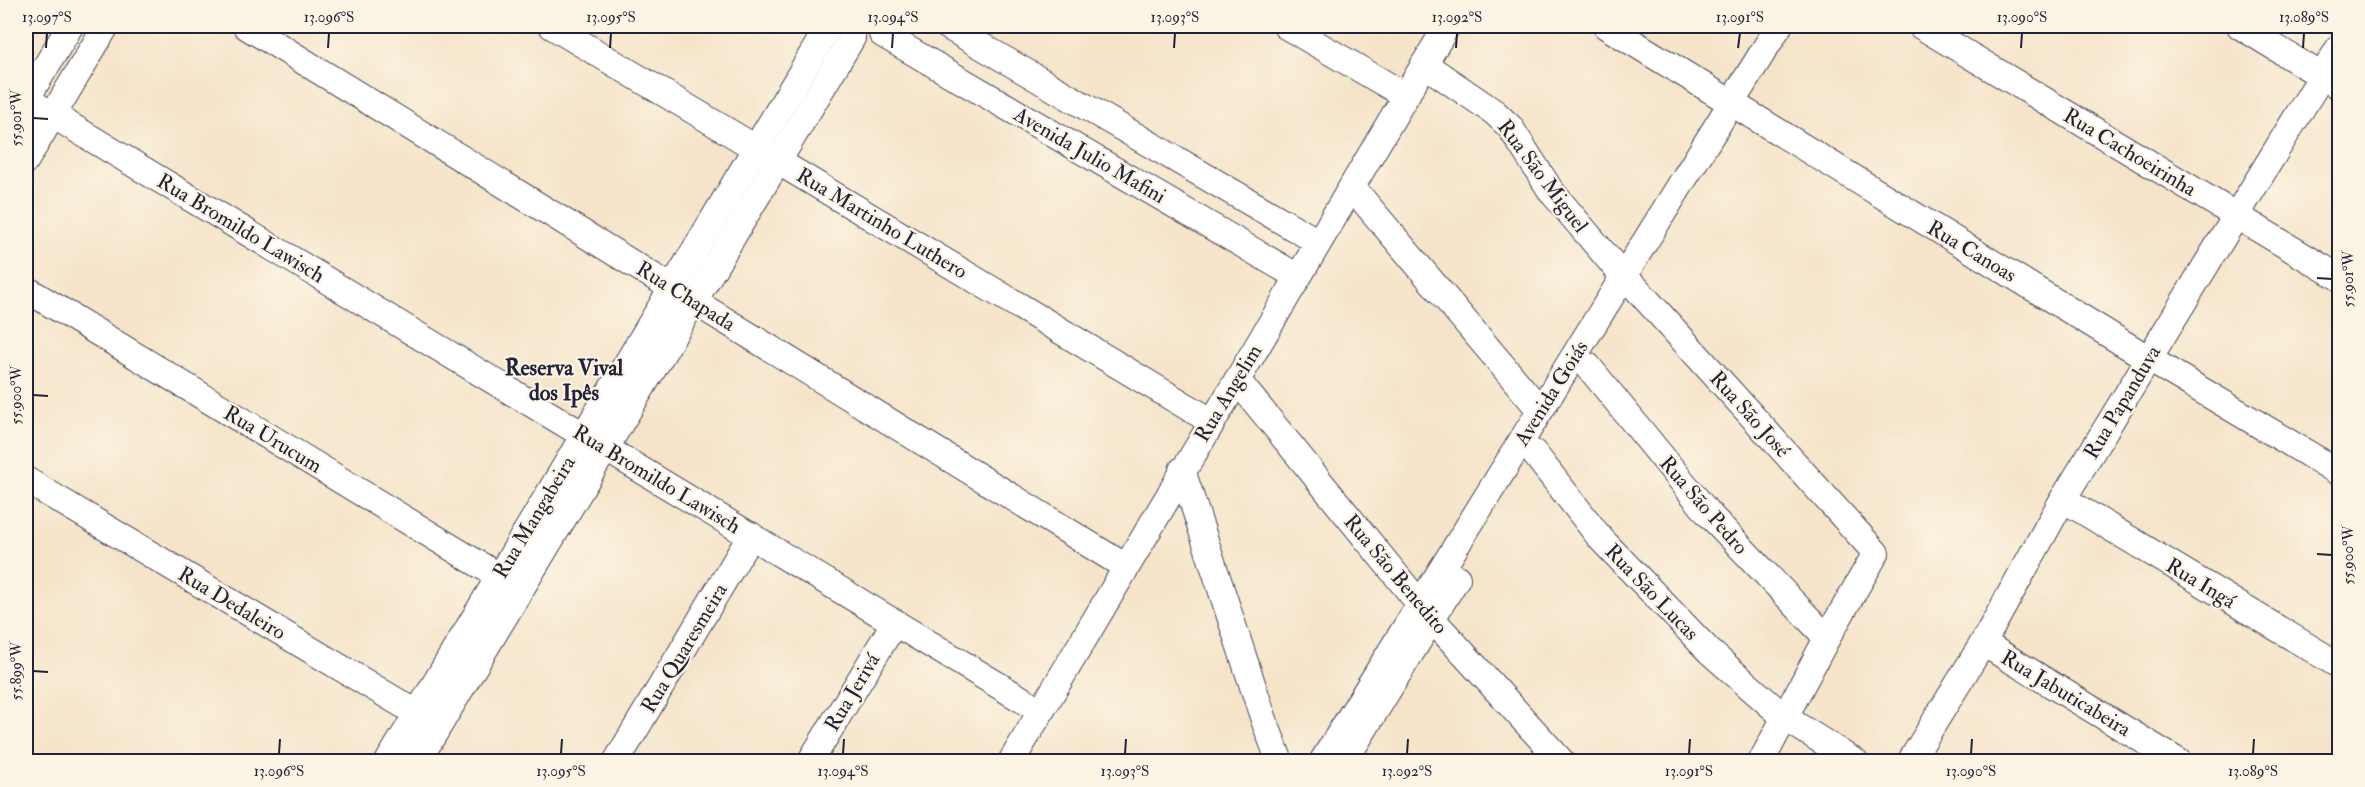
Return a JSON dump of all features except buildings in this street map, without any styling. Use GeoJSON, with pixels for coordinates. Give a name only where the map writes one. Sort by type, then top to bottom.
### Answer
{"type":"FeatureCollection","features":[{"type":"Feature","properties":{"kind":"street"},"geometry":{"type":"LineString","coordinates":[[26,99],[70,26]]}},
{"type":"Feature","properties":{"kind":"street"},"geometry":{"type":"LineString","coordinates":[[26,160],[106,26]]}},
{"type":"Feature","properties":{"kind":"street","name":"Rua Chapada"},"geometry":{"type":"LineString","coordinates":[[246,26],[1126,567]]}},
{"type":"Feature","properties":{"kind":"street","name":"Rua Martinho Luthero"},"geometry":{"type":"LineString","coordinates":[[552,26],[1211,421]]}},
{"type":"Feature","properties":{"kind":"street"},"geometry":{"type":"LineString","coordinates":[[829,26],[840,34],[852,38],[868,39],[887,30]]}},
{"type":"Feature","properties":{"kind":"street","name":"Rua Mangabeira"},"geometry":{"type":"LineString","coordinates":[[388,762],[829,26]]}},
{"type":"Feature","properties":{"kind":"street","name":"Avenida Julio Mafini"},"geometry":{"type":"LineString","coordinates":[[947,26],[1318,242]]}},
{"type":"Feature","properties":{"kind":"street"},"geometry":{"type":"LineString","coordinates":[[1286,26],[1407,96]]}},
{"type":"Feature","properties":{"kind":"street","name":"Rua Angelim"},"geometry":{"type":"LineString","coordinates":[[1011,762],[1447,26]]}},
{"type":"Feature","properties":{"kind":"street","name":"Rua Canoas"},"geometry":{"type":"LineString","coordinates":[[1606,26],[2149,359],[2340,473]]}},
{"type":"Feature","properties":{"kind":"street","name":"Avenida Goiás"},"geometry":{"type":"LineString","coordinates":[[1738,107],[1779,26]]}},
{"type":"Feature","properties":{"kind":"street","name":"Avenida Goiás"},"geometry":{"type":"LineString","coordinates":[[1341,756],[1426,612],[1540,410],[1630,282],[1738,107],[1797,26]]}},
{"type":"Feature","properties":{"kind":"street","name":"Rua Cachoeirinha"},"geometry":{"type":"LineString","coordinates":[[1921,26],[2340,278]]}},
{"type":"Feature","properties":{"kind":"street"},"geometry":{"type":"LineString","coordinates":[[2240,26],[2330,82]]}},
{"type":"Feature","properties":{"kind":"street","name":"Avenida Julio Mafini"},"geometry":{"type":"LineString","coordinates":[[887,30],[1298,277]]}},
{"type":"Feature","properties":{"kind":"street","name":"Rua Mangabeira"},"geometry":{"type":"LineString","coordinates":[[417,762],[852,38]]}},
{"type":"Feature","properties":{"kind":"street","name":"Rua Papanduva"},"geometry":{"type":"LineString","coordinates":[[1910,762],[1983,643],[2063,500],[2235,215],[2330,82],[2340,46]]}},
{"type":"Feature","properties":{"kind":"street","name":"Rua São Miguel"},"geometry":{"type":"LineString","coordinates":[[1425,64],[1494,112],[1510,127],[1551,190],[1630,282]]}},
{"type":"Feature","properties":{"kind":"street","name":"Rua Bromildo Lawisch"},"geometry":{"type":"LineString","coordinates":[[26,99],[1041,711]]}},
{"type":"Feature","properties":{"kind":"street"},"geometry":{"type":"LineString","coordinates":[[1352,187],[1540,410]]}},
{"type":"Feature","properties":{"kind":"street","name":"Avenida Goiás"},"geometry":{"type":"LineString","coordinates":[[1426,612],[1534,453],[1588,366],[1630,282]]}},
{"type":"Feature","properties":{"kind":"street","name":"Rua São José"},"geometry":{"type":"LineString","coordinates":[[1630,282],[1876,553],[1827,638]]}},
{"type":"Feature","properties":{"kind":"street","name":"Rua Urucum"},"geometry":{"type":"LineString","coordinates":[[26,289],[521,590]]}},
{"type":"Feature","properties":{"kind":"street","name":"Rua São Pedro"},"geometry":{"type":"LineString","coordinates":[[1588,366],[1707,512],[1827,638]]}},
{"type":"Feature","properties":{"kind":"street","name":"Rua São Benedito"},"geometry":{"type":"LineString","coordinates":[[1237,380],[1426,612],[1562,762]]}},
{"type":"Feature","properties":{"kind":"street","name":"Rua São Lucas"},"geometry":{"type":"LineString","coordinates":[[1534,453],[1601,539],[1709,651],[1784,717],[1855,762]]}},
{"type":"Feature","properties":{"kind":"street"},"geometry":{"type":"LineString","coordinates":[[1182,470],[1264,720],[1280,762]]}},
{"type":"Feature","properties":{"kind":"street","name":"Rua Dedaleiro"},"geometry":{"type":"LineString","coordinates":[[26,480],[439,726]]}},
{"type":"Feature","properties":{"kind":"street","name":"Rua Ingá"},"geometry":{"type":"LineString","coordinates":[[2063,500],[2340,666]]}},
{"type":"Feature","properties":{"kind":"street","name":"Rua Quaresmeira"},"geometry":{"type":"LineString","coordinates":[[616,762],[751,536]]}},
{"type":"Feature","properties":{"kind":"street","name":"Rua Jerivá"},"geometry":{"type":"LineString","coordinates":[[810,762],[895,622]]}},
{"type":"Feature","properties":{"kind":"street"},"geometry":{"type":"LineString","coordinates":[[1761,762],[1827,638]]}},
{"type":"Feature","properties":{"kind":"street","name":"Rua Jabuticabeira"},"geometry":{"type":"LineString","coordinates":[[1983,643],[2180,762]]}},
{"type":"Feature","properties":{"kind":"district","name":"Reserva Vival dos Ipês"},"geometry":{"type":"Point","coordinates":[564,380]}}]}
